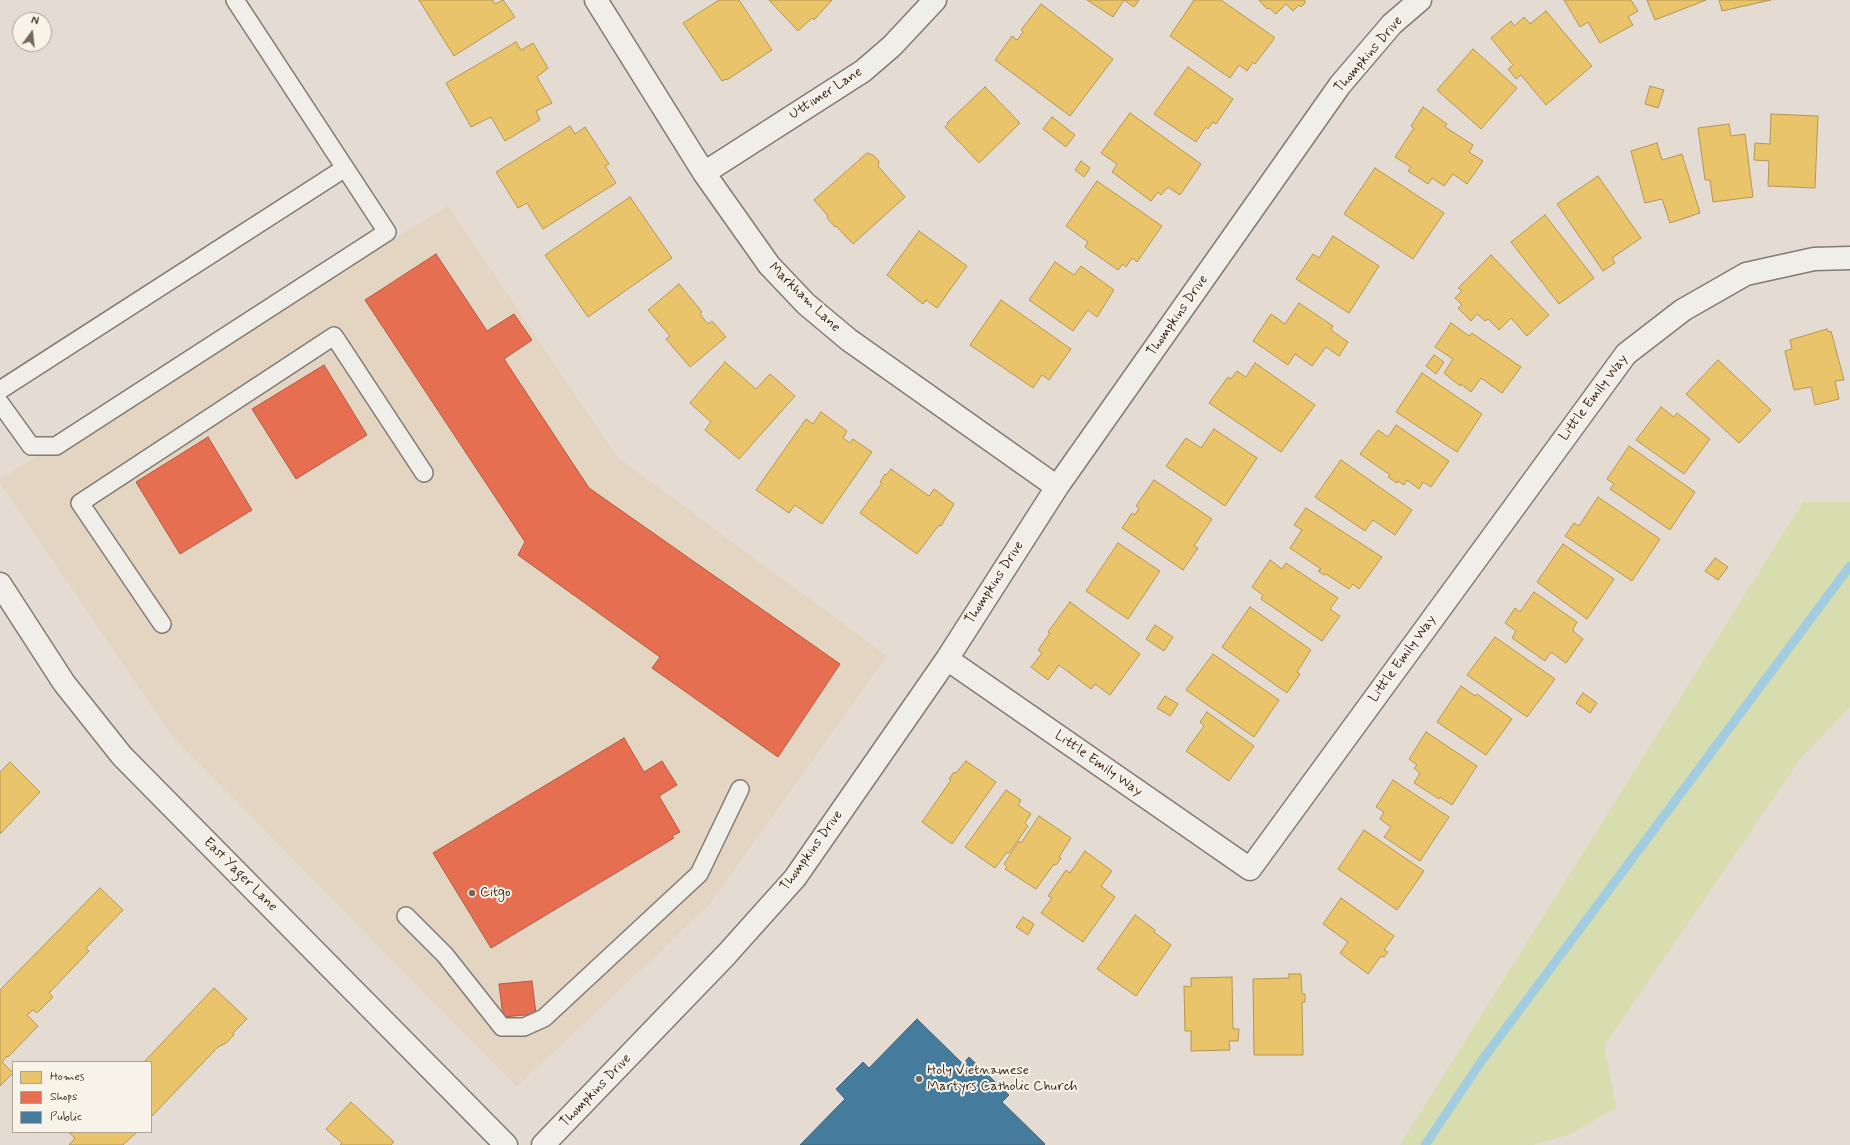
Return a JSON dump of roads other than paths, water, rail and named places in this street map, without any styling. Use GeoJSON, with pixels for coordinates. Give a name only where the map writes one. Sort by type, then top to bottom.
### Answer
{"type":"FeatureCollection","features":[{"type":"Feature","properties":{"kind":"street","name":"Markham Lane"},"geometry":{"type":"LineString","coordinates":[[596,0],[704,173],[769,265],[806,304],[849,340],[1058,487]]}},
{"type":"Feature","properties":{"kind":"street","name":"Uttimer Lane"},"geometry":{"type":"LineString","coordinates":[[704,173],[863,71],[892,46],[935,0]]}},
{"type":"Feature","properties":{"kind":"street","name":"Thompkins Drive"},"geometry":{"type":"LineString","coordinates":[[543,1145],[715,966],[795,878],[946,659],[1058,487],[1340,85],[1392,24],[1420,0]]}},
{"type":"Feature","properties":{"kind":"street","name":"Little Emily Way"},"geometry":{"type":"LineString","coordinates":[[946,659],[1250,869],[1626,354],[1684,310],[1746,274],[1814,259],[1850,258]]}},
{"type":"Feature","properties":{"kind":"street","name":"East Yager Lane"},"geometry":{"type":"LineString","coordinates":[[0,584],[64,683],[122,756],[506,1145]]}},
{"type":"Feature","properties":{"kind":"lane"},"geometry":{"type":"LineString","coordinates":[[0,403],[31,446],[56,446],[387,232],[235,0]]}},
{"type":"Feature","properties":{"kind":"lane"},"geometry":{"type":"LineString","coordinates":[[0,390],[345,168]]}},
{"type":"Feature","properties":{"kind":"lane"},"geometry":{"type":"LineString","coordinates":[[162,624],[80,504],[334,336],[424,473]]}},
{"type":"Feature","properties":{"kind":"lane"},"geometry":{"type":"LineString","coordinates":[[406,916],[445,955],[502,1027],[524,1027],[544,1018],[699,874],[740,789]]}},
{"type":"Feature","properties":{"kind":"waterway"},"geometry":{"type":"LineString","coordinates":[[1425,1145],[1483,1059],[1850,566]]}},
{"type":"Feature","properties":{"kind":"place","name":"Citgo"},"geometry":{"type":"Point","coordinates":[472,893]}},
{"type":"Feature","properties":{"kind":"place","name":"Holy Vietnamese Martyrs Catholic Church"},"geometry":{"type":"Point","coordinates":[919,1079]}}]}
